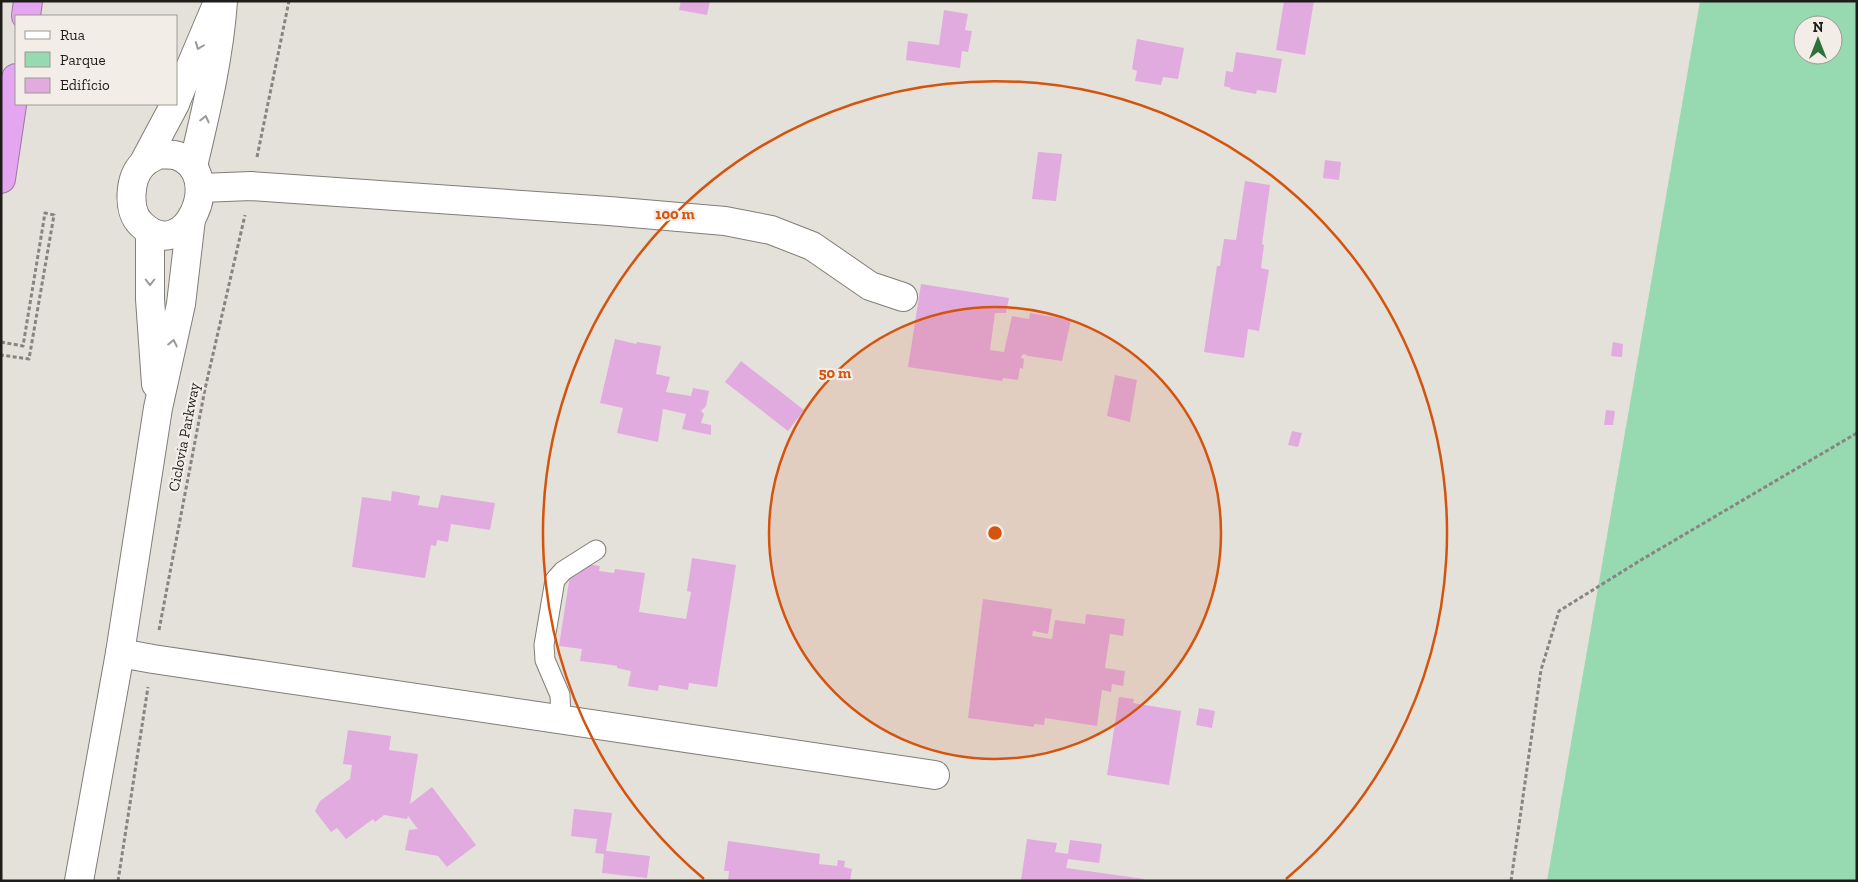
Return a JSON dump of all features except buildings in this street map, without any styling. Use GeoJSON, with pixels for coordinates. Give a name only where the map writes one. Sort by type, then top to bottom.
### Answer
{"type":"FeatureCollection","features":[{"type":"Feature","properties":{"kind":"highway"},"geometry":{"type":"LineString","coordinates":[[26,15],[28,1]]}},
{"type":"Feature","properties":{"kind":"highway"},"geometry":{"type":"LineString","coordinates":[[1,179],[15,85]]}},
{"type":"Feature","properties":{"kind":"street"},"geometry":{"type":"LineString","coordinates":[[178,98],[221,1]]}},
{"type":"Feature","properties":{"kind":"street"},"geometry":{"type":"LineString","coordinates":[[174,105],[133,181],[132,205],[136,220],[150,233],[166,236],[182,231],[199,203],[197,177],[220,37],[221,1]]}},
{"type":"Feature","properties":{"kind":"street"},"geometry":{"type":"LineString","coordinates":[[143,164],[159,154],[178,155],[197,177],[251,186],[725,221],[771,230],[812,246],[870,286],[903,297]]}},
{"type":"Feature","properties":{"kind":"street"},"geometry":{"type":"LineString","coordinates":[[79,881],[120,653],[158,408],[181,304],[191,219]]}},
{"type":"Feature","properties":{"kind":"street"},"geometry":{"type":"LineString","coordinates":[[150,233],[152,338],[158,408]]}},
{"type":"Feature","properties":{"kind":"street"},"geometry":{"type":"LineString","coordinates":[[120,653],[935,775]]}},
{"type":"Feature","properties":{"kind":"lane"},"geometry":{"type":"LineString","coordinates":[[561,720],[560,695],[546,660],[544,645],[555,580],[563,571],[596,550]]}},
{"type":"Feature","properties":{"kind":"path","name":"Ciclovia Parkway"},"geometry":{"type":"LineString","coordinates":[[118,881],[153,659],[205,389],[290,1]]}},
{"type":"Feature","properties":{"kind":"path"},"geometry":{"type":"LineString","coordinates":[[1,342],[23,346],[45,213],[54,215],[30,359],[1,355]]}},
{"type":"Feature","properties":{"kind":"path"},"geometry":{"type":"LineString","coordinates":[[1511,881],[1541,670],[1558,611],[1857,433]]}},
{"type":"Feature","properties":{"kind":"green space"},"geometry":{"type":"Polygon","coordinates":[[[1700,1],[1857,1],[1857,881],[1547,881],[1700,1]]]}}]}
